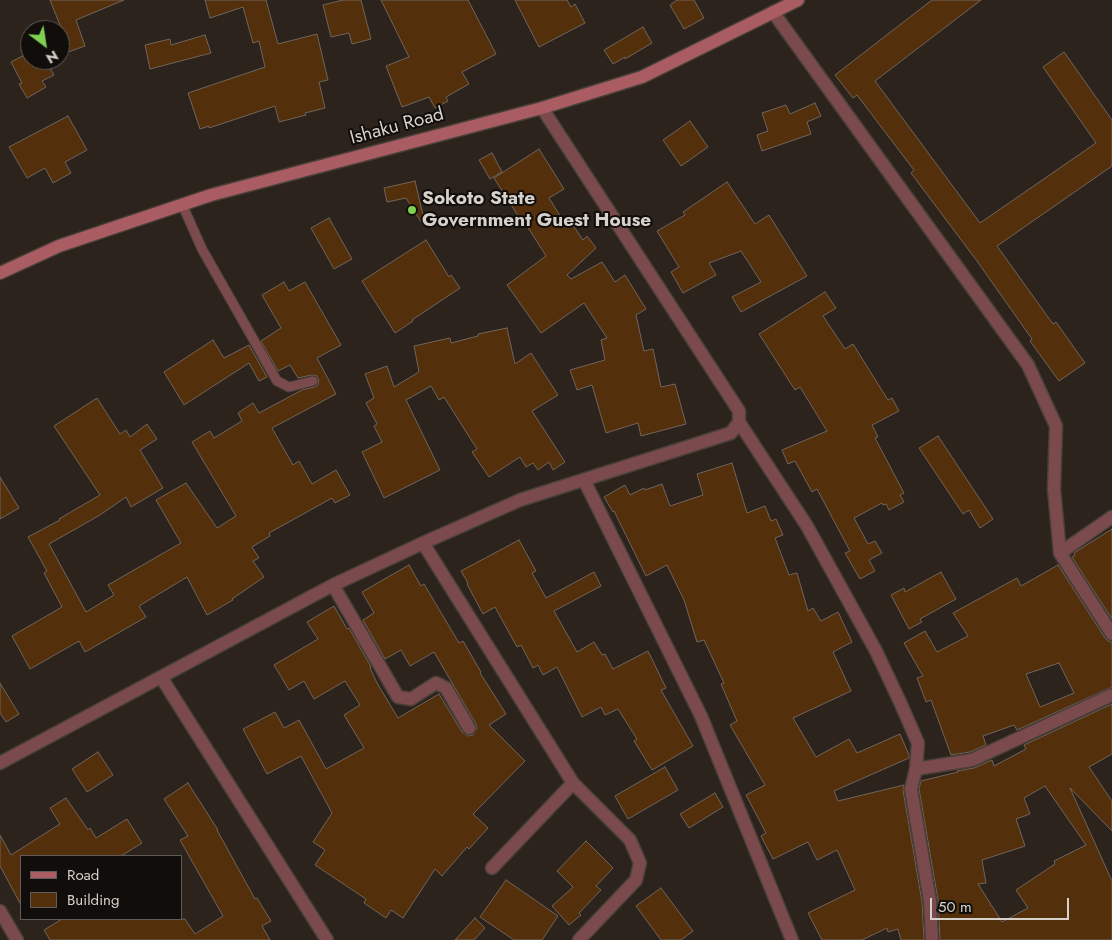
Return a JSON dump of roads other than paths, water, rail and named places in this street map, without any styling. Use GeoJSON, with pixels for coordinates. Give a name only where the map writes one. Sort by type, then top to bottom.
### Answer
{"type":"FeatureCollection","features":[{"type":"Feature","properties":{"kind":"street","name":"Ishaku Road"},"geometry":{"type":"LineString","coordinates":[[0,273],[59,246],[211,195],[542,108],[642,76],[798,0]]}},
{"type":"Feature","properties":{"kind":"street"},"geometry":{"type":"LineString","coordinates":[[774,12],[1028,366],[1056,426],[1054,489],[1060,553],[1112,634]]}},
{"type":"Feature","properties":{"kind":"street"},"geometry":{"type":"LineString","coordinates":[[542,108],[739,411],[739,422],[807,526],[876,651],[900,702],[918,743],[916,768],[911,789],[930,902],[932,940]]}},
{"type":"Feature","properties":{"kind":"street"},"geometry":{"type":"LineString","coordinates":[[0,763],[333,585],[423,543],[520,500],[731,433],[739,422]]}},
{"type":"Feature","properties":{"kind":"street"},"geometry":{"type":"LineString","coordinates":[[584,480],[701,716],[792,940]]}},
{"type":"Feature","properties":{"kind":"street"},"geometry":{"type":"LineString","coordinates":[[1060,553],[1112,517]]}},
{"type":"Feature","properties":{"kind":"street"},"geometry":{"type":"LineString","coordinates":[[423,543],[573,783],[630,840],[640,863],[636,880],[579,940]]}},
{"type":"Feature","properties":{"kind":"street"},"geometry":{"type":"LineString","coordinates":[[333,585],[398,697],[411,699],[436,683],[446,688],[469,728]]}},
{"type":"Feature","properties":{"kind":"street"},"geometry":{"type":"LineString","coordinates":[[161,677],[327,940]]}},
{"type":"Feature","properties":{"kind":"street"},"geometry":{"type":"LineString","coordinates":[[916,768],[972,760],[1112,695]]}},
{"type":"Feature","properties":{"kind":"street"},"geometry":{"type":"LineString","coordinates":[[492,868],[573,783]]}},
{"type":"Feature","properties":{"kind":"street"},"geometry":{"type":"LineString","coordinates":[[0,912],[17,940]]}},
{"type":"Feature","properties":{"kind":"lane"},"geometry":{"type":"LineString","coordinates":[[182,204],[202,249],[277,381],[289,387],[313,381]]}},
{"type":"Feature","properties":{"kind":"place","name":"Sokoto State Government Guest House"},"geometry":{"type":"Point","coordinates":[412,210]}}]}
